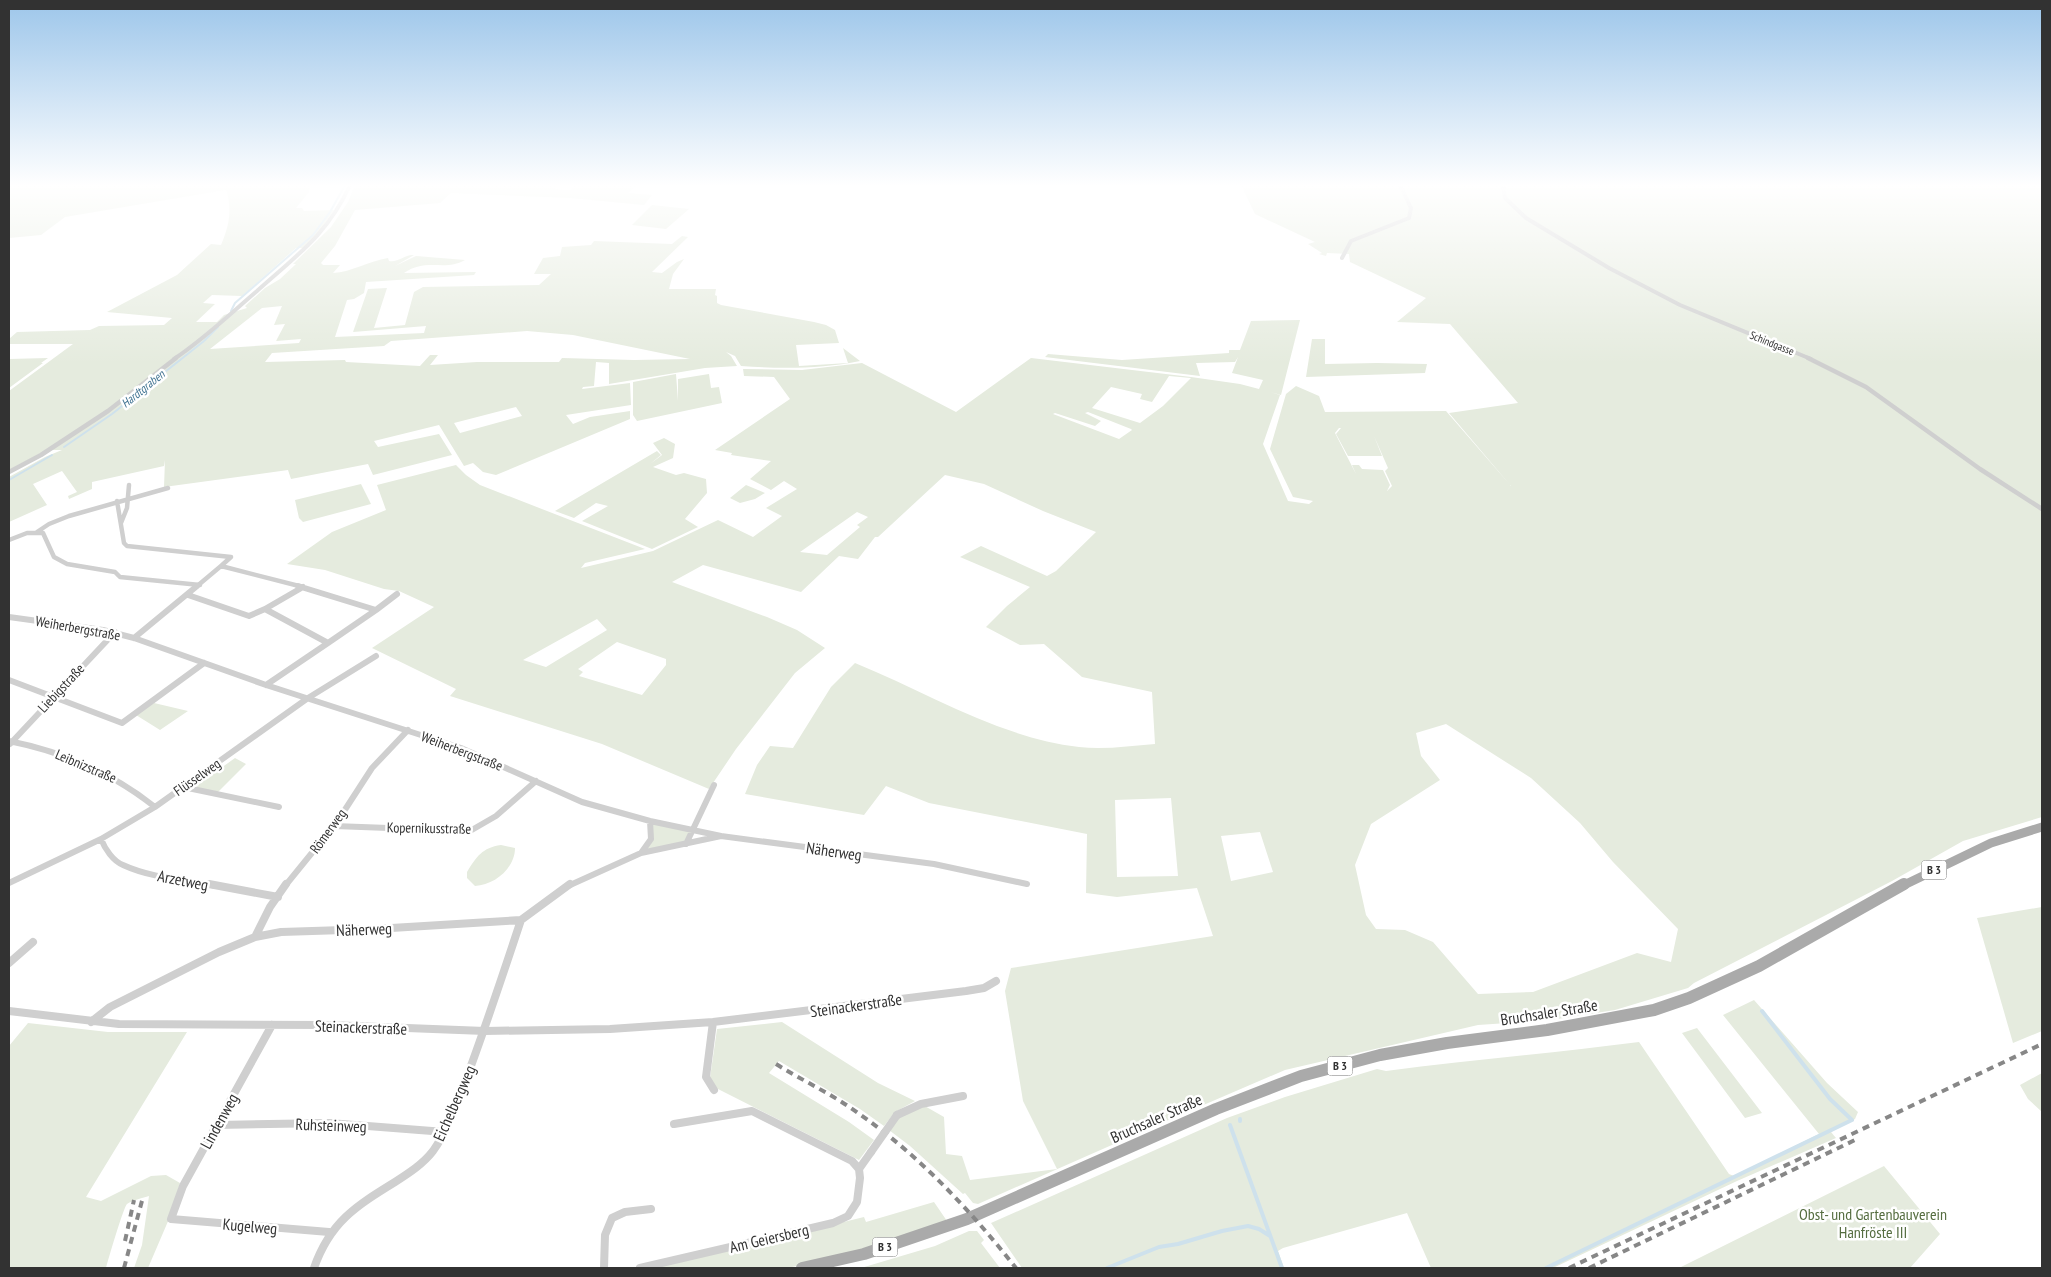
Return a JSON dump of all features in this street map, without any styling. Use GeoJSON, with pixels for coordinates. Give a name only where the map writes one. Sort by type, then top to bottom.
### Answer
{"type":"FeatureCollection","features":[{"type":"Feature","properties":{"kind":"main road","name":"Bruchsaler Straße"},"geometry":{"type":"LineString","coordinates":[[802,1268],[864,1254],[966,1219],[1216,1109],[1301,1076],[1380,1055],[1447,1042],[1547,1030],[1654,1010],[1689,998],[1759,966],[1910,881],[1991,843],[2042,827]]}},
{"type":"Feature","properties":{"kind":"street"},"geometry":{"type":"LineString","coordinates":[[9,472],[40,455],[108,411],[152,375],[199,342],[309,245]]}},
{"type":"Feature","properties":{"kind":"street"},"geometry":{"type":"LineString","coordinates":[[1342,258],[1350,245]]}},
{"type":"Feature","properties":{"kind":"street","name":"Schindgasse"},"geometry":{"type":"LineString","coordinates":[[1570,245],[1609,268],[1680,304],[1800,354],[1866,388],[1980,469],[2042,509]]}},
{"type":"Feature","properties":{"kind":"street"},"geometry":{"type":"LineString","coordinates":[[121,525],[127,508],[128,485]]}},
{"type":"Feature","properties":{"kind":"street"},"geometry":{"type":"LineString","coordinates":[[9,540],[37,532],[54,522],[117,501],[168,488]]}},
{"type":"Feature","properties":{"kind":"street"},"geometry":{"type":"LineString","coordinates":[[117,501],[124,544],[127,546],[231,557],[200,585],[134,638]]}},
{"type":"Feature","properties":{"kind":"street"},"geometry":{"type":"LineString","coordinates":[[37,532],[43,533],[54,557],[67,564],[115,572],[120,577],[200,585]]}},
{"type":"Feature","properties":{"kind":"street"},"geometry":{"type":"LineString","coordinates":[[221,566],[303,587],[376,610]]}},
{"type":"Feature","properties":{"kind":"street"},"geometry":{"type":"LineString","coordinates":[[188,595],[249,616],[303,587]]}},
{"type":"Feature","properties":{"kind":"street"},"geometry":{"type":"LineString","coordinates":[[266,684],[397,594]]}},
{"type":"Feature","properties":{"kind":"street"},"geometry":{"type":"LineString","coordinates":[[265,609],[328,643]]}},
{"type":"Feature","properties":{"kind":"street","name":"Weiherbergstraße"},"geometry":{"type":"LineString","coordinates":[[9,617],[115,632],[461,748],[582,802],[650,822],[692,832],[720,836]]}},
{"type":"Feature","properties":{"kind":"street","name":"Liebigstraße"},"geometry":{"type":"LineString","coordinates":[[10,742],[115,632]]}},
{"type":"Feature","properties":{"kind":"street","name":"Flüsselweg"},"geometry":{"type":"LineString","coordinates":[[9,883],[100,839],[155,807],[308,698],[376,656]]}},
{"type":"Feature","properties":{"kind":"street"},"geometry":{"type":"LineString","coordinates":[[9,680],[122,723],[204,663]]}},
{"type":"Feature","properties":{"kind":"street","name":"Römerweg"},"geometry":{"type":"LineString","coordinates":[[255,937],[260,925],[278,897],[334,826],[378,760],[408,730]]}},
{"type":"Feature","properties":{"kind":"street","name":"Leibnizstraße"},"geometry":{"type":"LineString","coordinates":[[10,742],[58,753],[99,769],[133,788],[155,807]]}},
{"type":"Feature","properties":{"kind":"street","name":"Kopernikusstraße"},"geometry":{"type":"LineString","coordinates":[[334,826],[470,831],[477,829],[490,820],[536,781]]}},
{"type":"Feature","properties":{"kind":"street"},"geometry":{"type":"LineString","coordinates":[[686,844],[714,785]]}},
{"type":"Feature","properties":{"kind":"street"},"geometry":{"type":"LineString","coordinates":[[183,787],[279,807]]}},
{"type":"Feature","properties":{"kind":"street"},"geometry":{"type":"LineString","coordinates":[[640,853],[648,846],[652,837],[650,822]]}},
{"type":"Feature","properties":{"kind":"street","name":"Näherweg"},"geometry":{"type":"LineString","coordinates":[[91,1022],[110,1007],[219,952],[255,937],[281,932],[375,929],[521,920],[574,882],[640,853],[720,836],[934,864],[1027,884]]}},
{"type":"Feature","properties":{"kind":"street","name":"Arzetweg"},"geometry":{"type":"LineString","coordinates":[[100,839],[105,848],[122,865],[152,874],[278,897]]}},
{"type":"Feature","properties":{"kind":"street","name":"Eichelbergweg"},"geometry":{"type":"LineString","coordinates":[[314,1268],[319,1251],[329,1232],[351,1210],[409,1173],[427,1158],[445,1132],[485,1031],[521,920]]}},
{"type":"Feature","properties":{"kind":"street"},"geometry":{"type":"LineString","coordinates":[[9,963],[33,942]]}},
{"type":"Feature","properties":{"kind":"street","name":"Steinackerstraße"},"geometry":{"type":"LineString","coordinates":[[9,1011],[119,1024],[272,1025],[485,1031],[610,1029],[713,1022],[966,991],[984,988],[996,981]]}},
{"type":"Feature","properties":{"kind":"street"},"geometry":{"type":"LineString","coordinates":[[713,1022],[706,1077],[714,1090]]}},
{"type":"Feature","properties":{"kind":"street","name":"Lindenweg"},"geometry":{"type":"LineString","coordinates":[[171,1219],[183,1186],[272,1025]]}},
{"type":"Feature","properties":{"kind":"street"},"geometry":{"type":"LineString","coordinates":[[674,1124],[752,1111],[852,1161],[859,1169],[897,1115],[912,1106],[933,1100],[963,1096]]}},
{"type":"Feature","properties":{"kind":"street","name":"Ruhsteinweg"},"geometry":{"type":"LineString","coordinates":[[217,1125],[329,1123],[445,1132]]}},
{"type":"Feature","properties":{"kind":"street","name":"Am Geiersberg"},"geometry":{"type":"LineString","coordinates":[[640,1268],[833,1223],[848,1216],[857,1202],[860,1178],[859,1169]]}},
{"type":"Feature","properties":{"kind":"street"},"geometry":{"type":"LineString","coordinates":[[604,1268],[605,1235],[612,1218],[618,1214],[651,1209]]}},
{"type":"Feature","properties":{"kind":"street","name":"Kugelweg"},"geometry":{"type":"LineString","coordinates":[[171,1219],[329,1232]]}},
{"type":"Feature","properties":{"kind":"green space"},"geometry":{"type":"Polygon","coordinates":[[[210,245],[307,245],[303,248],[296,248],[242,296],[212,295],[203,303],[215,304],[196,322],[217,322],[224,315],[247,308],[245,306],[265,288],[280,279],[313,245],[336,245],[321,263],[323,265],[340,265],[333,273],[347,271],[381,259],[388,258],[389,261],[392,261],[414,255],[395,266],[416,256],[465,260],[450,265],[420,266],[404,273],[476,272],[474,275],[366,282],[364,293],[354,299],[347,300],[335,337],[424,333],[426,326],[353,332],[368,289],[387,288],[374,328],[405,325],[414,292],[423,287],[539,285],[551,274],[534,274],[543,258],[560,256],[562,247],[591,245],[680,245],[652,272],[662,273],[684,259],[673,274],[669,289],[716,289],[717,303],[721,305],[814,322],[835,330],[839,343],[796,345],[799,366],[848,363],[843,348],[860,361],[831,366],[801,368],[741,366],[735,356],[726,352],[737,366],[705,368],[609,384],[609,363],[596,362],[594,386],[583,387],[582,389],[630,383],[631,405],[566,415],[573,424],[590,417],[630,411],[630,419],[496,475],[483,472],[473,463],[464,466],[439,425],[374,441],[378,447],[439,434],[452,455],[373,475],[368,464],[291,479],[288,470],[164,487],[165,460],[164,466],[92,482],[92,489],[69,499],[68,496],[77,492],[62,471],[33,484],[47,505],[9,522],[9,477],[62,450],[47,450],[9,470],[9,391],[73,344],[9,344],[9,339],[17,332],[90,330],[99,326],[164,325],[172,318],[107,312],[177,275],[210,245]],[[282,306],[262,308],[210,349],[299,343],[301,339],[276,341],[285,324],[274,325],[282,306]],[[527,331],[391,341],[384,346],[272,353],[265,362],[345,360],[346,362],[420,366],[430,355],[438,355],[430,365],[477,362],[559,362],[562,358],[690,359],[573,335],[527,331]],[[516,407],[454,423],[460,433],[522,416],[516,407]]]}},
{"type":"Feature","properties":{"kind":"green space"},"geometry":{"type":"Polygon","coordinates":[[[1309,245],[2042,245],[2042,817],[1963,841],[1892,881],[1694,983],[1688,988],[1615,1010],[1551,1020],[1478,1025],[1285,1070],[978,1204],[973,1203],[965,1193],[963,1194],[910,1146],[889,1130],[899,1117],[923,1105],[944,1117],[946,1154],[962,1156],[970,1180],[1057,1169],[1023,1101],[1005,991],[1011,968],[1213,936],[1197,888],[1117,897],[1086,893],[1087,834],[929,803],[886,786],[864,815],[745,794],[757,765],[770,746],[793,748],[831,687],[855,663],[992,724],[1049,742],[1097,748],[1155,744],[1152,692],[1082,677],[1044,644],[1020,645],[986,627],[1030,587],[960,557],[981,546],[1047,576],[1056,571],[1096,532],[1043,511],[984,484],[945,475],[878,537],[875,537],[858,559],[839,556],[801,592],[703,565],[672,582],[767,617],[797,630],[825,648],[795,673],[736,749],[709,789],[602,744],[450,696],[456,689],[372,648],[434,607],[399,591],[384,589],[325,570],[287,564],[332,532],[386,510],[377,485],[456,465],[480,485],[645,549],[585,563],[581,568],[653,551],[718,520],[753,537],[782,516],[766,508],[797,489],[784,481],[771,490],[750,479],[771,461],[731,455],[732,453],[715,450],[790,399],[774,377],[744,376],[743,369],[802,370],[862,363],[956,412],[1031,358],[1191,377],[1240,384],[1259,389],[1263,380],[1232,373],[1238,357],[1235,362],[1196,363],[1200,376],[1045,357],[1048,354],[1122,360],[1229,353],[1229,350],[1240,350],[1251,321],[1300,320],[1281,395],[1270,392],[1280,395],[1263,444],[1288,501],[1309,504],[1313,501],[1293,497],[1270,449],[1286,394],[1296,386],[1319,396],[1325,412],[1446,411],[1511,486],[1449,413],[1518,403],[1450,324],[1397,322],[1426,298],[1350,262],[1349,254],[1327,253],[1326,256],[1319,254],[1322,253],[1309,245]],[[1169,376],[1152,402],[1140,399],[1142,394],[1111,387],[1092,408],[1140,423],[1163,406],[1191,378],[1169,376]],[[1088,412],[1085,413],[1101,421],[1095,426],[1055,413],[1053,414],[1119,439],[1132,430],[1088,412]],[[1341,428],[1335,433],[1356,474],[1352,465],[1359,465],[1362,469],[1383,470],[1390,485],[1387,491],[1392,486],[1385,471],[1388,468],[1374,436],[1382,456],[1348,456],[1336,434],[1341,428]],[[857,512],[800,552],[827,555],[860,527],[857,525],[868,517],[857,512]],[[597,619],[523,660],[546,667],[607,630],[597,619]],[[617,642],[578,669],[583,672],[579,676],[642,695],[666,665],[666,659],[617,642]],[[1446,724],[1416,733],[1421,756],[1440,780],[1371,824],[1355,865],[1366,915],[1376,929],[1405,930],[1433,942],[1478,994],[1533,992],[1637,953],[1671,962],[1678,929],[1613,862],[1580,823],[1531,778],[1446,724]],[[1171,798],[1115,800],[1117,877],[1178,876],[1171,798]],[[1260,832],[1221,836],[1231,881],[1273,872],[1260,832]]]}},
{"type":"Feature","properties":{"kind":"green space"},"geometry":{"type":"Polygon","coordinates":[[[1312,339],[1325,339],[1325,364],[1427,364],[1425,373],[1306,377],[1312,339]]]}},
{"type":"Feature","properties":{"kind":"green space"},"geometry":{"type":"Polygon","coordinates":[[[48,358],[41,363],[43,363],[9,388],[9,359],[48,358]]]}},
{"type":"Feature","properties":{"kind":"green space"},"geometry":{"type":"Polygon","coordinates":[[[676,374],[678,401],[678,379],[709,374],[711,388],[719,387],[722,403],[637,421],[633,415],[633,382],[676,374]]]}},
{"type":"Feature","properties":{"kind":"green space"},"geometry":{"type":"Polygon","coordinates":[[[664,438],[675,444],[673,458],[653,467],[676,475],[684,473],[706,479],[707,493],[685,519],[698,527],[652,549],[582,521],[608,506],[596,503],[574,518],[555,511],[657,451],[661,455],[650,464],[662,455],[653,443],[664,438]]]}},
{"type":"Feature","properties":{"kind":"green space"},"geometry":{"type":"Polygon","coordinates":[[[361,484],[371,504],[303,522],[299,518],[295,500],[361,484]]]}},
{"type":"Feature","properties":{"kind":"green space"},"geometry":{"type":"Polygon","coordinates":[[[746,485],[765,493],[755,499],[740,503],[730,498],[746,485]]]}},
{"type":"Feature","properties":{"kind":"green space"},"geometry":{"type":"Polygon","coordinates":[[[154,703],[188,711],[160,730],[136,715],[154,703]]]}},
{"type":"Feature","properties":{"kind":"green space"},"geometry":{"type":"Polygon","coordinates":[[[235,758],[246,764],[217,793],[197,789],[196,786],[235,758]]]}},
{"type":"Feature","properties":{"kind":"green space"},"geometry":{"type":"Polygon","coordinates":[[[650,821],[692,832],[686,844],[641,853],[648,845],[650,821]]]}},
{"type":"Feature","properties":{"kind":"green space"},"geometry":{"type":"Polygon","coordinates":[[[501,845],[515,848],[512,862],[508,869],[496,879],[475,886],[467,878],[467,872],[477,857],[489,848],[501,845]]]}},
{"type":"Feature","properties":{"kind":"green space"},"geometry":{"type":"Polygon","coordinates":[[[2042,907],[2042,1031],[2013,1043],[1977,918],[2042,907]]]}},
{"type":"Feature","properties":{"kind":"green space"},"geometry":{"type":"Polygon","coordinates":[[[1754,1000],[1827,1083],[1858,1112],[1855,1119],[1831,1132],[1836,1138],[1737,1181],[1553,1268],[1431,1268],[1407,1213],[1283,1248],[1278,1251],[1284,1268],[1022,1268],[991,1223],[1227,1118],[1285,1097],[1377,1069],[1386,1071],[1639,1042],[1729,1174],[1734,1176],[1819,1134],[1723,1015],[1754,1000]]]}},
{"type":"Feature","properties":{"kind":"green space"},"geometry":{"type":"Polygon","coordinates":[[[782,1022],[878,1083],[915,1101],[895,1112],[884,1126],[860,1109],[779,1061],[769,1073],[849,1122],[874,1140],[859,1160],[716,1088],[710,1078],[717,1029],[782,1022]]]}},
{"type":"Feature","properties":{"kind":"green space"},"geometry":{"type":"Polygon","coordinates":[[[28,1023],[108,1032],[187,1032],[86,1197],[101,1201],[151,1176],[166,1175],[180,1183],[169,1219],[148,1268],[134,1268],[142,1245],[149,1196],[135,1200],[125,1207],[106,1268],[9,1268],[9,1046],[28,1023]]]}},
{"type":"Feature","properties":{"kind":"green space"},"geometry":{"type":"Polygon","coordinates":[[[1697,1028],[1762,1113],[1745,1118],[1682,1033],[1697,1028]]]}},
{"type":"Feature","properties":{"kind":"green space"},"geometry":{"type":"Polygon","coordinates":[[[2042,1073],[2042,1112],[2028,1099],[2020,1085],[2042,1073]]]}},
{"type":"Feature","properties":{"kind":"green space","name":"Obst- und Gartenbauverein Hanfröste III"},"geometry":{"type":"Polygon","coordinates":[[[1884,1166],[1940,1234],[1910,1268],[1679,1268],[1884,1166]]]}},
{"type":"Feature","properties":{"kind":"green space"},"geometry":{"type":"Polygon","coordinates":[[[934,1202],[947,1221],[888,1242],[828,1259],[787,1268],[655,1268],[864,1217],[866,1222],[934,1202]]]}},
{"type":"Feature","properties":{"kind":"green space"},"geometry":{"type":"Polygon","coordinates":[[[969,1231],[977,1231],[984,1240],[981,1243],[1000,1268],[861,1268],[935,1246],[969,1231]]]}},
{"type":"Feature","properties":{"kind":"waterway","name":"Hardtgraben"},"geometry":{"type":"LineString","coordinates":[[231,311],[235,303],[302,245]]}},
{"type":"Feature","properties":{"kind":"waterway","name":"Hardtgraben"},"geometry":{"type":"LineString","coordinates":[[64,447],[112,414],[204,341],[218,327]]}},
{"type":"Feature","properties":{"kind":"waterway"},"geometry":{"type":"LineString","coordinates":[[9,480],[52,455]]}},
{"type":"Feature","properties":{"kind":"waterway"},"geometry":{"type":"LineString","coordinates":[[1546,1268],[1852,1120],[1830,1099],[1762,1011]]}},
{"type":"Feature","properties":{"kind":"waterway"},"geometry":{"type":"LineString","coordinates":[[1230,1125],[1282,1268]]}},
{"type":"Feature","properties":{"kind":"waterway"},"geometry":{"type":"LineString","coordinates":[[1107,1268],[1159,1247],[1178,1244],[1222,1231],[1248,1226],[1259,1229],[1270,1236]]}},
{"type":"Feature","properties":{"kind":"railway"},"geometry":{"type":"LineString","coordinates":[[1569,1268],[2042,1044]]}},
{"type":"Feature","properties":{"kind":"railway"},"geometry":{"type":"LineString","coordinates":[[776,1064],[848,1106],[902,1147],[943,1184],[1016,1268]]}},
{"type":"Feature","properties":{"kind":"railway"},"geometry":{"type":"LineString","coordinates":[[1589,1268],[1855,1140]]}},
{"type":"Feature","properties":{"kind":"railway"},"geometry":{"type":"LineString","coordinates":[[124,1268],[143,1197]]}},
{"type":"Feature","properties":{"kind":"railway"},"geometry":{"type":"LineString","coordinates":[[125,1241],[134,1200]]}}]}
